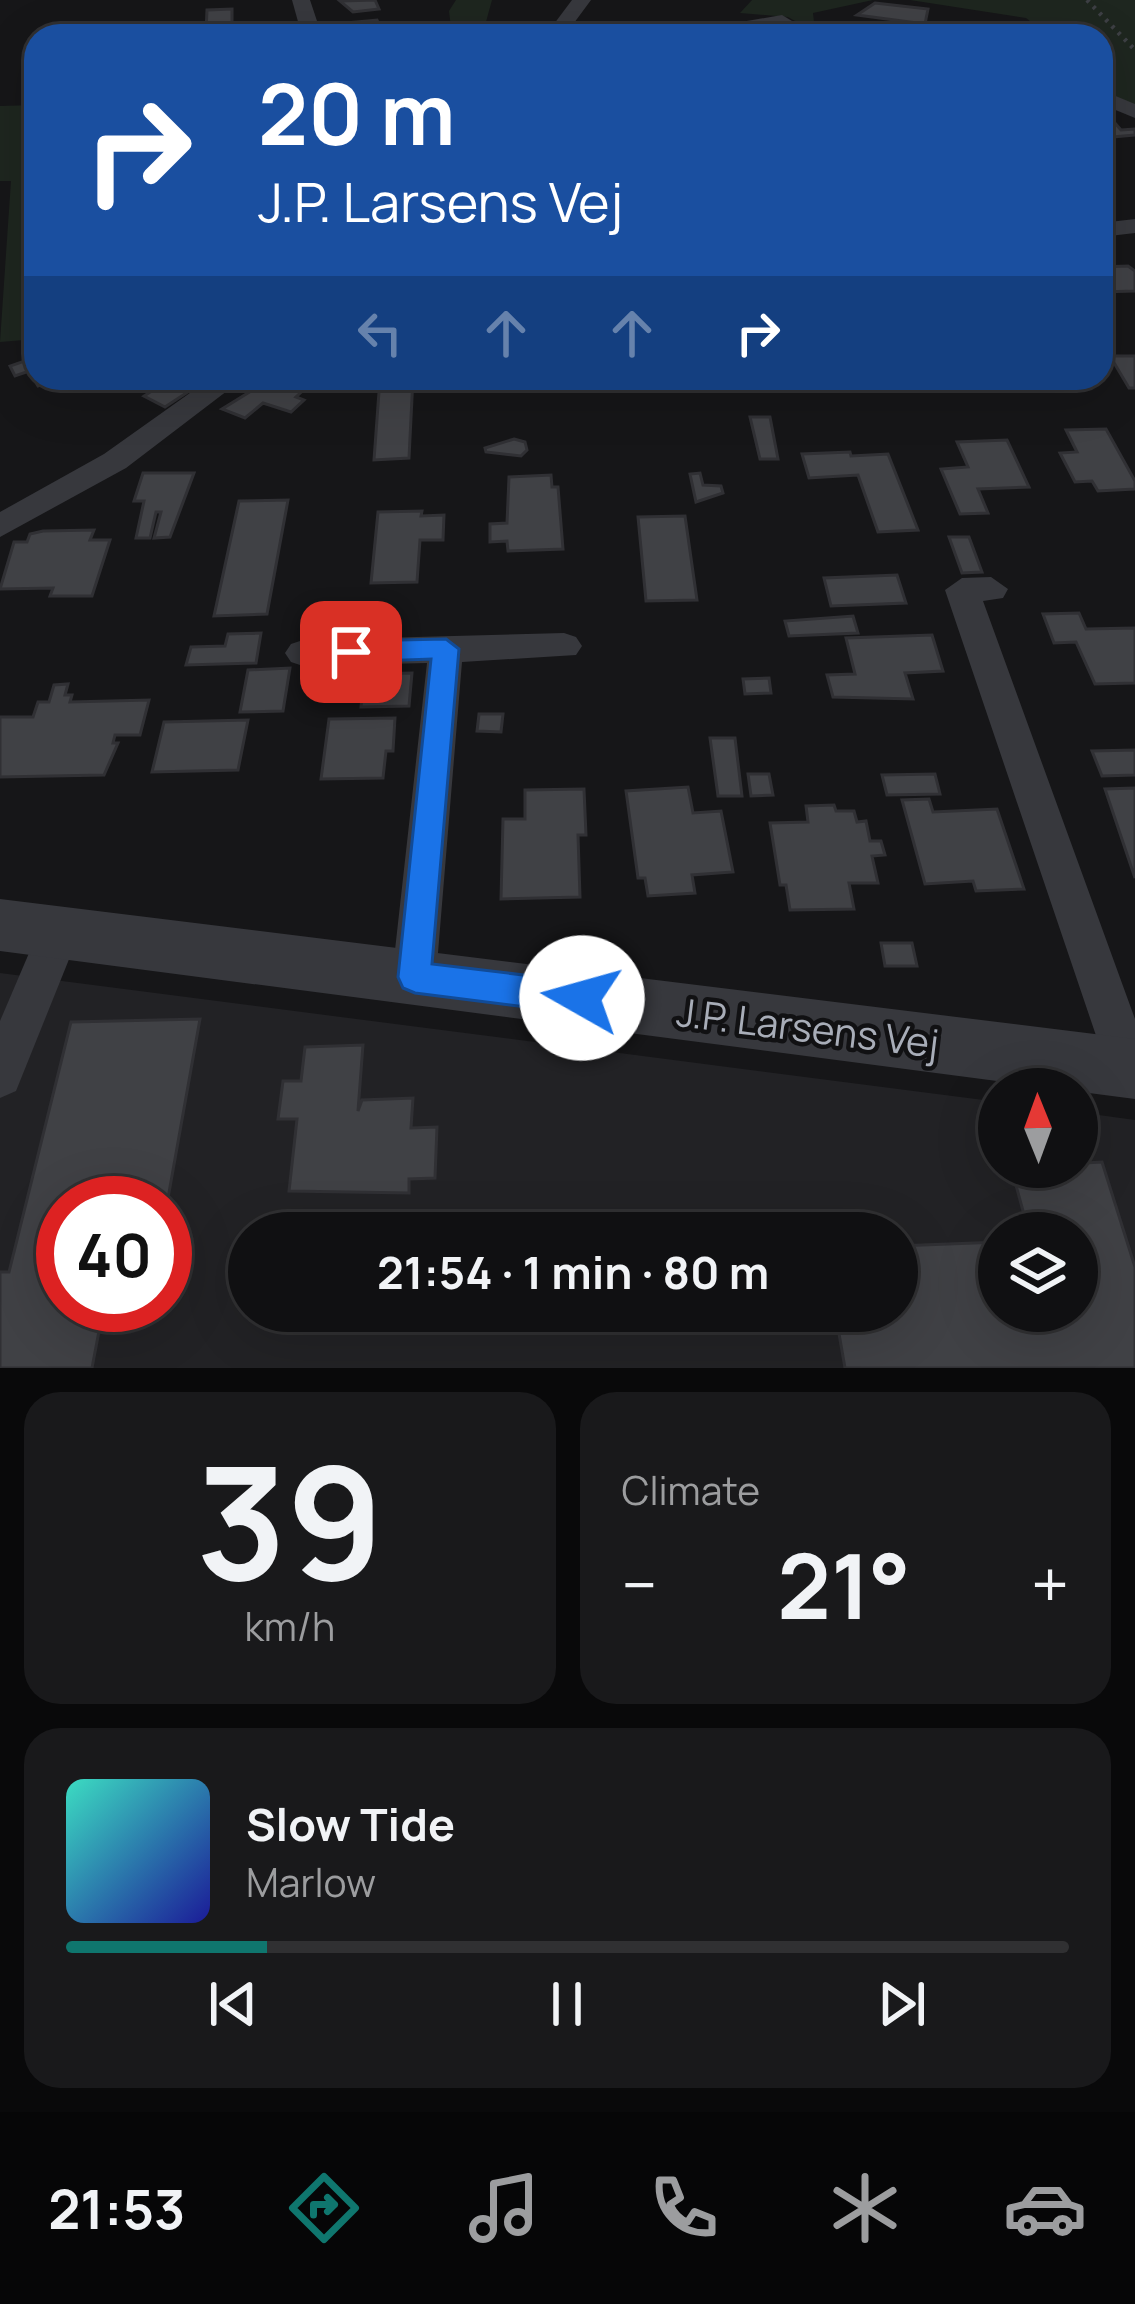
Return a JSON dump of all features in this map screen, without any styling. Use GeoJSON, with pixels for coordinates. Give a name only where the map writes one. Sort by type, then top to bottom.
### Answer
{"type":"FeatureCollection","features":[{"type":"Feature","properties":{"kind":"street"},"geometry":{"type":"LineString","coordinates":[[751,22],[787,24]]}},
{"type":"Feature","properties":{"kind":"street"},"geometry":{"type":"LineString","coordinates":[[0,526],[115,461],[213,390]]}},
{"type":"Feature","properties":{"kind":"street","name":"J.P. Larsens Vej"},"geometry":{"type":"LineString","coordinates":[[0,925],[1132,1069],[962,590],[991,589]]}},
{"type":"Feature","properties":{"kind":"street"},"geometry":{"type":"LineString","coordinates":[[303,653],[564,646]]}},
{"type":"Feature","properties":{"kind":"street"},"geometry":{"type":"LineString","coordinates":[[415,977],[446,649]]}},
{"type":"Feature","properties":{"kind":"street"},"geometry":{"type":"LineString","coordinates":[[0,1075],[59,932]]}},
{"type":"Feature","properties":{"kind":"path"},"geometry":{"type":"LineString","coordinates":[[1087,0],[1110,24]]}},
{"type":"Feature","properties":{"kind":"path"},"geometry":{"type":"LineString","coordinates":[[1113,27],[1135,50]]}},
{"type":"Feature","properties":{"kind":"shaded area"},"geometry":{"type":"Polygon","coordinates":[[[456,0],[492,0],[485,24],[451,24],[449,11],[456,0]]]}},
{"type":"Feature","properties":{"kind":"shaded area"},"geometry":{"type":"Polygon","coordinates":[[[752,0],[873,0],[813,13],[814,24],[740,13],[752,0]]]}},
{"type":"Feature","properties":{"kind":"shaded area"},"geometry":{"type":"Polygon","coordinates":[[[910,0],[1135,0],[1135,110],[1113,95],[1113,24],[1034,24],[1026,18],[910,0]]]}},
{"type":"Feature","properties":{"kind":"shaded area"},"geometry":{"type":"Polygon","coordinates":[[[24,105],[24,340],[0,342],[11,181],[0,181],[0,106],[24,105]]]}},
{"type":"Feature","properties":{"kind":"shaded area"},"geometry":{"type":"Polygon","coordinates":[[[0,973],[978,1099],[978,1188],[1098,1188],[1098,1115],[1135,1120],[1135,1368],[0,1368],[0,973]]]}},
{"type":"Feature","properties":{"kind":"building"},"geometry":{"type":"Polygon","coordinates":[[[375,0],[379,9],[353,12],[340,1],[375,0]]]}},
{"type":"Feature","properties":{"kind":"building"},"geometry":{"type":"Polygon","coordinates":[[[875,3],[928,9],[925,24],[857,15],[875,3]]]}},
{"type":"Feature","properties":{"kind":"building"},"geometry":{"type":"Polygon","coordinates":[[[232,9],[232,24],[206,24],[207,10],[232,9]]]}},
{"type":"Feature","properties":{"kind":"building"},"geometry":{"type":"Polygon","coordinates":[[[1113,121],[1121,130],[1135,129],[1135,135],[1113,137],[1113,121]]]}},
{"type":"Feature","properties":{"kind":"building"},"geometry":{"type":"Polygon","coordinates":[[[1113,267],[1135,271],[1135,291],[1113,292],[1113,267]]]}},
{"type":"Feature","properties":{"kind":"building"},"geometry":{"type":"Polygon","coordinates":[[[1113,356],[1135,356],[1135,388],[1129,388],[1113,356]]]}},
{"type":"Feature","properties":{"kind":"building"},"geometry":{"type":"Polygon","coordinates":[[[24,361],[24,373],[15,376],[10,366],[24,361]]]}},
{"type":"Feature","properties":{"kind":"building"},"geometry":{"type":"Polygon","coordinates":[[[153,390],[191,390],[165,407],[144,396],[153,390]]]}},
{"type":"Feature","properties":{"kind":"building"},"geometry":{"type":"Polygon","coordinates":[[[253,390],[304,390],[296,397],[304,400],[291,412],[263,403],[245,418],[222,409],[253,390]]]}},
{"type":"Feature","properties":{"kind":"building"},"geometry":{"type":"Polygon","coordinates":[[[379,390],[412,390],[409,458],[374,460],[379,390]]]}},
{"type":"Feature","properties":{"kind":"building"},"geometry":{"type":"Polygon","coordinates":[[[750,417],[770,417],[778,459],[760,459],[750,417]]]}},
{"type":"Feature","properties":{"kind":"building"},"geometry":{"type":"Polygon","coordinates":[[[1106,429],[1135,489],[1098,491],[1092,481],[1075,482],[1060,453],[1077,452],[1066,430],[1106,429]]]}},
{"type":"Feature","properties":{"kind":"building"},"geometry":{"type":"Polygon","coordinates":[[[514,439],[525,442],[527,450],[521,456],[486,452],[485,448],[514,439]]]}},
{"type":"Feature","properties":{"kind":"building"},"geometry":{"type":"Polygon","coordinates":[[[1007,440],[1029,487],[978,489],[988,513],[960,514],[941,469],[968,467],[957,442],[1007,440]]]}},
{"type":"Feature","properties":{"kind":"building"},"geometry":{"type":"Polygon","coordinates":[[[850,452],[851,456],[888,454],[918,530],[878,532],[858,475],[809,478],[802,454],[850,452]]]}},
{"type":"Feature","properties":{"kind":"building"},"geometry":{"type":"Polygon","coordinates":[[[143,473],[194,473],[170,537],[154,538],[161,512],[156,512],[150,538],[136,538],[144,501],[134,501],[143,473]]]}},
{"type":"Feature","properties":{"kind":"building"},"geometry":{"type":"Polygon","coordinates":[[[700,473],[703,485],[721,486],[723,493],[696,502],[690,474],[700,473]]]}},
{"type":"Feature","properties":{"kind":"building"},"geometry":{"type":"Polygon","coordinates":[[[551,475],[552,487],[558,487],[563,549],[508,551],[507,541],[490,542],[490,524],[507,523],[509,477],[551,475]]]}},
{"type":"Feature","properties":{"kind":"building"},"geometry":{"type":"Polygon","coordinates":[[[288,500],[267,614],[214,616],[239,501],[288,500]]]}},
{"type":"Feature","properties":{"kind":"building"},"geometry":{"type":"Polygon","coordinates":[[[422,511],[421,516],[444,515],[443,540],[420,540],[417,582],[371,583],[378,512],[422,511]]]}},
{"type":"Feature","properties":{"kind":"building"},"geometry":{"type":"Polygon","coordinates":[[[685,516],[697,600],[646,601],[638,517],[685,516]]]}},
{"type":"Feature","properties":{"kind":"building"},"geometry":{"type":"Polygon","coordinates":[[[94,530],[90,540],[110,540],[92,596],[50,596],[53,588],[0,589],[14,542],[27,542],[30,534],[43,531],[94,530]]]}},
{"type":"Feature","properties":{"kind":"building"},"geometry":{"type":"Polygon","coordinates":[[[949,537],[969,537],[982,572],[962,573],[949,537]]]}},
{"type":"Feature","properties":{"kind":"building"},"geometry":{"type":"Polygon","coordinates":[[[897,575],[906,603],[831,606],[824,578],[897,575]]]}},
{"type":"Feature","properties":{"kind":"building"},"geometry":{"type":"Polygon","coordinates":[[[1079,613],[1086,629],[1135,628],[1135,683],[1095,684],[1076,642],[1054,643],[1043,614],[1079,613]]]}},
{"type":"Feature","properties":{"kind":"building"},"geometry":{"type":"Polygon","coordinates":[[[853,616],[858,633],[789,636],[785,621],[853,616]]]}},
{"type":"Feature","properties":{"kind":"building"},"geometry":{"type":"Polygon","coordinates":[[[261,633],[256,663],[186,665],[191,647],[225,646],[228,634],[261,633]]]}},
{"type":"Feature","properties":{"kind":"building"},"geometry":{"type":"Polygon","coordinates":[[[932,635],[943,671],[905,673],[913,699],[833,697],[827,675],[855,674],[846,638],[932,635]]]}},
{"type":"Feature","properties":{"kind":"building"},"geometry":{"type":"Polygon","coordinates":[[[290,668],[283,711],[240,712],[248,670],[290,668]]]}},
{"type":"Feature","properties":{"kind":"building"},"geometry":{"type":"Polygon","coordinates":[[[412,673],[409,706],[361,707],[364,674],[412,673]]]}},
{"type":"Feature","properties":{"kind":"building"},"geometry":{"type":"Polygon","coordinates":[[[769,678],[771,693],[745,694],[743,679],[769,678]]]}},
{"type":"Feature","properties":{"kind":"building"},"geometry":{"type":"Polygon","coordinates":[[[68,684],[65,695],[72,695],[70,702],[149,700],[140,735],[115,735],[113,743],[118,743],[104,775],[0,777],[0,717],[33,717],[38,702],[49,702],[54,685],[68,684]]]}},
{"type":"Feature","properties":{"kind":"building"},"geometry":{"type":"Polygon","coordinates":[[[479,714],[503,714],[501,732],[477,731],[479,714]]]}},
{"type":"Feature","properties":{"kind":"building"},"geometry":{"type":"Polygon","coordinates":[[[395,718],[393,751],[386,751],[383,778],[321,779],[329,719],[395,718]]]}},
{"type":"Feature","properties":{"kind":"building"},"geometry":{"type":"Polygon","coordinates":[[[248,720],[238,770],[152,772],[164,722],[248,720]]]}},
{"type":"Feature","properties":{"kind":"building"},"geometry":{"type":"Polygon","coordinates":[[[710,738],[735,738],[742,796],[718,796],[710,738]]]}},
{"type":"Feature","properties":{"kind":"building"},"geometry":{"type":"Polygon","coordinates":[[[1135,750],[1135,775],[1102,776],[1092,751],[1135,750]]]}},
{"type":"Feature","properties":{"kind":"building"},"geometry":{"type":"Polygon","coordinates":[[[748,774],[769,774],[773,795],[751,796],[748,774]]]}},
{"type":"Feature","properties":{"kind":"building"},"geometry":{"type":"Polygon","coordinates":[[[935,774],[940,794],[887,795],[882,775],[935,774]]]}},
{"type":"Feature","properties":{"kind":"building"},"geometry":{"type":"Polygon","coordinates":[[[688,787],[693,813],[721,811],[733,872],[692,875],[695,893],[648,896],[645,878],[638,878],[626,791],[688,787]]]}},
{"type":"Feature","properties":{"kind":"building"},"geometry":{"type":"Polygon","coordinates":[[[1135,788],[1135,878],[1105,789],[1135,788]]]}},
{"type":"Feature","properties":{"kind":"building"},"geometry":{"type":"Polygon","coordinates":[[[584,789],[586,835],[578,835],[580,897],[501,899],[503,819],[525,819],[525,790],[584,789]]]}},
{"type":"Feature","properties":{"kind":"building"},"geometry":{"type":"Polygon","coordinates":[[[929,799],[933,812],[997,809],[1024,889],[976,891],[973,881],[925,884],[902,800],[929,799]]]}},
{"type":"Feature","properties":{"kind":"building"},"geometry":{"type":"Polygon","coordinates":[[[834,805],[836,811],[854,811],[857,822],[866,821],[870,841],[881,841],[885,855],[872,856],[878,883],[849,883],[854,909],[790,910],[786,885],[780,885],[770,823],[808,822],[806,806],[834,805]]]}},
{"type":"Feature","properties":{"kind":"building"},"geometry":{"type":"Polygon","coordinates":[[[881,943],[912,943],[917,966],[885,966],[881,943]]]}},
{"type":"Feature","properties":{"kind":"building"},"geometry":{"type":"Polygon","coordinates":[[[200,1019],[172,1176],[36,1176],[36,1332],[99,1332],[92,1368],[0,1368],[0,1272],[9,1272],[71,1022],[200,1019]]]}},
{"type":"Feature","properties":{"kind":"building"},"geometry":{"type":"Polygon","coordinates":[[[363,1045],[358,1111],[362,1100],[413,1098],[411,1128],[437,1127],[435,1178],[409,1179],[409,1193],[289,1191],[297,1119],[278,1119],[283,1081],[301,1081],[305,1047],[363,1045]]]}},
{"type":"Feature","properties":{"kind":"building"},"geometry":{"type":"Polygon","coordinates":[[[1098,1162],[1102,1162],[1135,1267],[1135,1368],[845,1368],[839,1332],[918,1332],[918,1245],[978,1243],[978,1332],[1098,1332],[1098,1212],[1023,1212],[1017,1188],[1098,1188],[1098,1162]]]}},
{"type":"Feature","properties":{"kind":"route"},"geometry":{"type":"LineString","coordinates":[[351,652],[446,649],[415,977],[582,998]]}}]}
